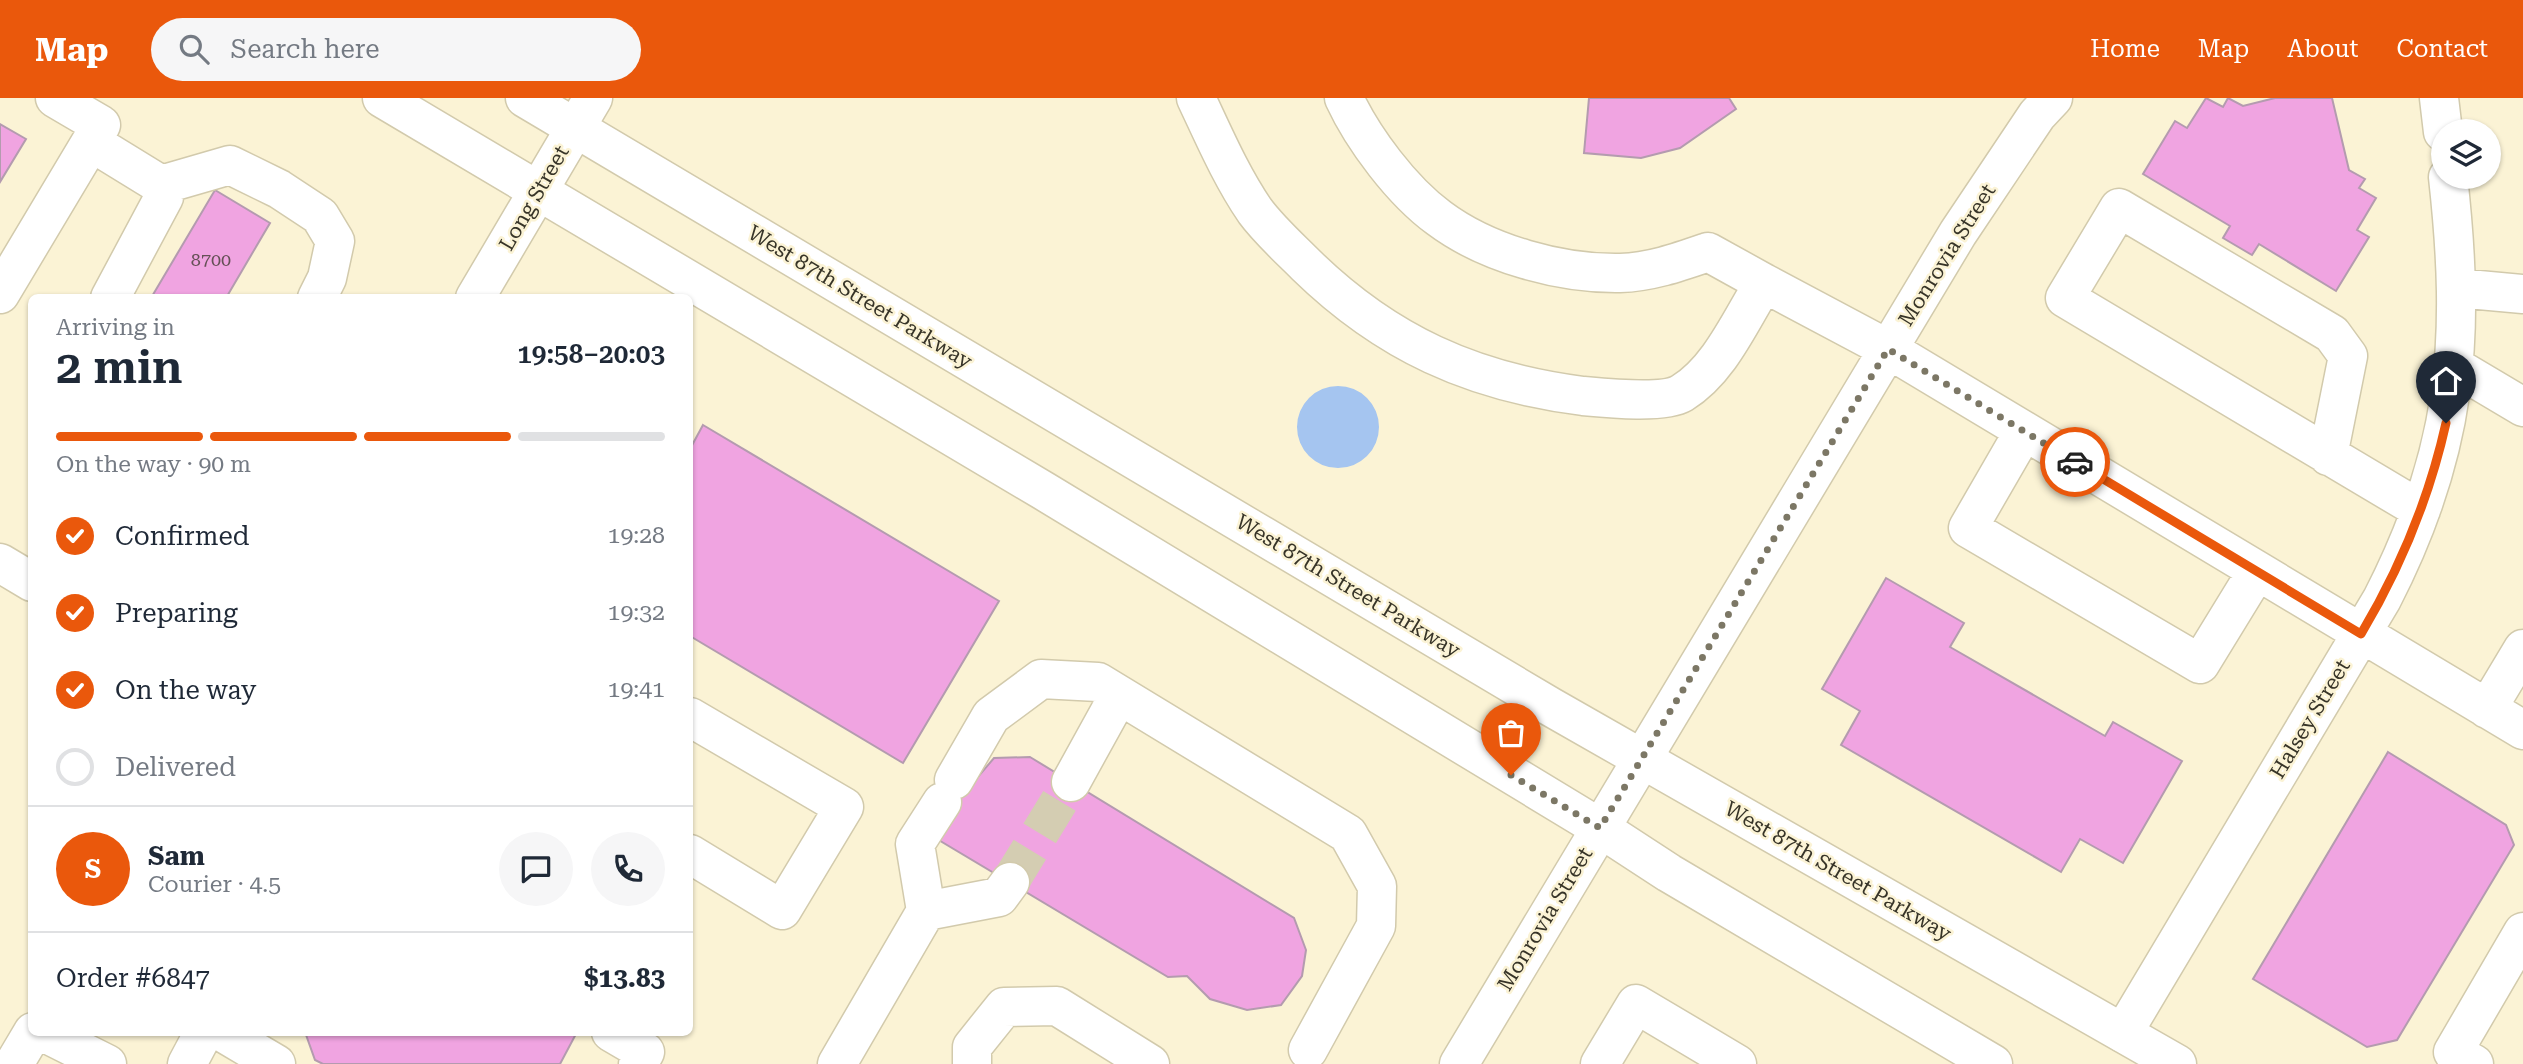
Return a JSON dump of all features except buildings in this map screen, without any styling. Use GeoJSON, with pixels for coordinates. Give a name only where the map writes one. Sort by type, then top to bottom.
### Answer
{"type":"FeatureCollection","features":[{"type":"Feature","properties":{"kind":"main road"},"geometry":{"type":"LineString","coordinates":[[0,294],[101,125],[55,98]]}},
{"type":"Feature","properties":{"kind":"main road"},"geometry":{"type":"LineString","coordinates":[[382,98],[1044,491],[1600,828],[1669,873],[1993,1064]]}},
{"type":"Feature","properties":{"kind":"main road","name":"West 87th Street Parkway"},"geometry":{"type":"LineString","coordinates":[[525,98],[584,113],[1642,758],[2177,1064]]}},
{"type":"Feature","properties":{"kind":"main road"},"geometry":{"type":"LineString","coordinates":[[1196,98],[1227,164],[1256,212],[1295,254],[1340,298],[1393,336],[1465,370],[1540,391],[1619,400],[1679,395],[1701,379],[1718,357],[1764,283]]}},
{"type":"Feature","properties":{"kind":"main road"},"geometry":{"type":"LineString","coordinates":[[1344,98],[1354,119],[1393,173],[1439,218],[1508,254],[1568,270],[1622,273],[1666,267],[1708,252],[1888,349],[2523,730]]}},
{"type":"Feature","properties":{"kind":"main road","name":"Monrovia Street"},"geometry":{"type":"LineString","coordinates":[[1459,1064],[1958,233],[2037,115],[2053,98]]}},
{"type":"Feature","properties":{"kind":"main road"},"geometry":{"type":"LineString","coordinates":[[2439,98],[2441,119]]}},
{"type":"Feature","properties":{"kind":"main road","name":"Long Street"},"geometry":{"type":"LineString","coordinates":[[477,294],[584,113]]}},
{"type":"Feature","properties":{"kind":"main road"},"geometry":{"type":"LineString","coordinates":[[91,142],[161,185],[164,197],[112,294]]}},
{"type":"Feature","properties":{"kind":"main road"},"geometry":{"type":"LineString","coordinates":[[161,185],[229,164],[279,189],[320,216],[335,241],[322,288]]}},
{"type":"Feature","properties":{"kind":"main road","name":"Halsey Street"},"geometry":{"type":"LineString","coordinates":[[2123,1033],[2361,634],[2407,550],[2435,474],[2451,398],[2457,288],[2449,189]]}},
{"type":"Feature","properties":{"kind":"main road"},"geometry":{"type":"LineString","coordinates":[[2328,456],[2348,356],[2332,334],[2119,208],[2065,298],[2328,456],[2421,510]]}},
{"type":"Feature","properties":{"kind":"main road"},"geometry":{"type":"LineString","coordinates":[[2457,288],[2523,294]]}},
{"type":"Feature","properties":{"kind":"main road"},"geometry":{"type":"LineString","coordinates":[[2454,366],[2523,407]]}},
{"type":"Feature","properties":{"kind":"main road"},"geometry":{"type":"LineString","coordinates":[[2024,431],[1968,528],[2200,664],[2257,571]]}},
{"type":"Feature","properties":{"kind":"main road"},"geometry":{"type":"LineString","coordinates":[[0,563],[28,580]]}},
{"type":"Feature","properties":{"kind":"main road"},"geometry":{"type":"LineString","coordinates":[[2487,709],[2523,649]]}},
{"type":"Feature","properties":{"kind":"main road"},"geometry":{"type":"LineString","coordinates":[[837,1064],[926,911],[915,844],[991,716],[1041,679],[1098,682],[1348,834],[1377,886],[1376,926],[1313,1059]]}},
{"type":"Feature","properties":{"kind":"main road"},"geometry":{"type":"LineString","coordinates":[[1071,782],[1119,695]]}},
{"type":"Feature","properties":{"kind":"main road"},"geometry":{"type":"LineString","coordinates":[[693,719],[844,807],[782,910],[693,856]]}},
{"type":"Feature","properties":{"kind":"main road"},"geometry":{"type":"LineString","coordinates":[[926,911],[999,897],[1010,882]]}},
{"type":"Feature","properties":{"kind":"main road"},"geometry":{"type":"LineString","coordinates":[[2474,1064],[2454,1052],[2523,932]]}},
{"type":"Feature","properties":{"kind":"main road"},"geometry":{"type":"LineString","coordinates":[[1600,1064],[1636,1004],[1737,1064]]}},
{"type":"Feature","properties":{"kind":"main road"},"geometry":{"type":"LineString","coordinates":[[972,1064],[972,1047],[1004,1007],[1058,1006],[1150,1064]]}},
{"type":"Feature","properties":{"kind":"main road"},"geometry":{"type":"LineString","coordinates":[[14,1064],[31,1036]]}},
{"type":"Feature","properties":{"kind":"main road"},"geometry":{"type":"LineString","coordinates":[[51,1036],[107,1064]]}},
{"type":"Feature","properties":{"kind":"main road"},"geometry":{"type":"LineString","coordinates":[[187,1064],[202,1036]]}},
{"type":"Feature","properties":{"kind":"main road"},"geometry":{"type":"LineString","coordinates":[[229,1036],[276,1064]]}},
{"type":"Feature","properties":{"kind":"main road"},"geometry":{"type":"LineString","coordinates":[[618,1036],[645,1052],[638,1064]]}},
{"type":"Feature","properties":{"kind":"water"},"geometry":{"type":"Polygon","coordinates":[[[1338,386],[1354,389],[1367,398],[1376,411],[1379,427],[1376,443],[1367,456],[1354,465],[1338,468],[1322,465],[1309,456],[1300,443],[1297,427],[1300,411],[1309,398],[1322,389],[1338,386]]]}},
{"type":"Feature","properties":{"kind":"tunnel"},"geometry":{"type":"LineString","coordinates":[[1010,882],[1071,782]]}},
{"type":"Feature","properties":{"kind":"way so far"},"geometry":{"type":"LineString","coordinates":[[1511,775],[1600,828],[1888,349],[2075,462]]}},
{"type":"Feature","properties":{"kind":"route"},"geometry":{"type":"LineString","coordinates":[[2075,462],[2361,634],[2407,550],[2435,474],[2446,423]]}}]}
